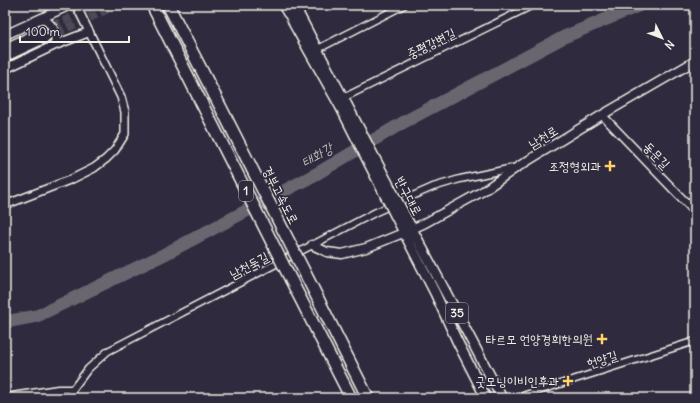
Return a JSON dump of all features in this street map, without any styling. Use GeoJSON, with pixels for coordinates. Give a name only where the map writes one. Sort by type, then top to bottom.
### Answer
{"type":"FeatureCollection","features":[{"type":"Feature","properties":{"kind":"highway","name":"1"},"geometry":{"type":"LineString","coordinates":[[152,5],[351,398]]}},
{"type":"Feature","properties":{"kind":"highway","name":"경부고속도로"},"geometry":{"type":"LineString","coordinates":[[168,5],[368,398]]}},
{"type":"Feature","properties":{"kind":"main road"},"geometry":{"type":"LineString","coordinates":[[5,35],[70,5]]}},
{"type":"Feature","properties":{"kind":"main road","name":"35"},"geometry":{"type":"LineString","coordinates":[[288,7],[342,102],[399,213]]}},
{"type":"Feature","properties":{"kind":"main road"},"geometry":{"type":"LineString","coordinates":[[43,18],[55,30],[57,38],[55,45]]}},
{"type":"Feature","properties":{"kind":"main road"},"geometry":{"type":"LineString","coordinates":[[5,69],[55,45],[89,32]]}},
{"type":"Feature","properties":{"kind":"main road"},"geometry":{"type":"LineString","coordinates":[[5,48],[44,34],[5,57]]}},
{"type":"Feature","properties":{"kind":"main road","name":"남천로"},"geometry":{"type":"LineString","coordinates":[[312,245],[327,252],[342,254],[366,248],[403,233],[445,213],[483,191],[516,168],[602,115],[695,61]]}},
{"type":"Feature","properties":{"kind":"main road","name":"반구대로"},"geometry":{"type":"LineString","coordinates":[[399,213],[412,228],[502,398]]}},
{"type":"Feature","properties":{"kind":"main road","name":"반구대로"},"geometry":{"type":"LineString","coordinates":[[399,213],[403,233],[435,293],[486,398]]}},
{"type":"Feature","properties":{"kind":"street"},"geometry":{"type":"LineString","coordinates":[[5,206],[72,179],[94,168],[116,150],[126,134],[125,112],[121,97],[76,5]]}},
{"type":"Feature","properties":{"kind":"street"},"geometry":{"type":"LineString","coordinates":[[313,51],[404,5]]}},
{"type":"Feature","properties":{"kind":"street","name":"중평강변길"},"geometry":{"type":"LineString","coordinates":[[342,102],[533,5]]}},
{"type":"Feature","properties":{"kind":"street","name":"동문길"},"geometry":{"type":"LineString","coordinates":[[602,115],[695,212]]}},
{"type":"Feature","properties":{"kind":"street","name":"남천둑길"},"geometry":{"type":"LineString","coordinates":[[69,398],[73,389],[88,369],[108,351],[376,212],[433,188],[460,179],[516,168]]}},
{"type":"Feature","properties":{"kind":"street"},"geometry":{"type":"LineString","coordinates":[[688,205],[695,196]]}},
{"type":"Feature","properties":{"kind":"street","name":"헌양길"},"geometry":{"type":"LineString","coordinates":[[516,398],[695,341]]}},
{"type":"Feature","properties":{"kind":"street"},"geometry":{"type":"LineString","coordinates":[[5,397],[58,389],[73,389]]}},
{"type":"Feature","properties":{"kind":"street"},"geometry":{"type":"LineString","coordinates":[[29,394],[38,398]]}},
{"type":"Feature","properties":{"kind":"waterway","name":"태화강"},"geometry":{"type":"LineString","coordinates":[[5,322],[37,316],[163,255],[318,173],[404,122],[564,37],[640,5]]}},
{"type":"Feature","properties":{"kind":"tunnel"},"geometry":{"type":"LineString","coordinates":[[42,31],[97,5]]}},
{"type":"Feature","properties":{"kind":"tunnel"},"geometry":{"type":"LineString","coordinates":[[46,38],[117,5]]}},
{"type":"Feature","properties":{"kind":"place","name":"조정형외과"},"geometry":{"type":"Point","coordinates":[610,166]}},
{"type":"Feature","properties":{"kind":"place","name":"타르모 언양경희한의원"},"geometry":{"type":"Point","coordinates":[602,339]}},
{"type":"Feature","properties":{"kind":"place","name":"굿모닝이비인후과"},"geometry":{"type":"Point","coordinates":[568,381]}}]}
